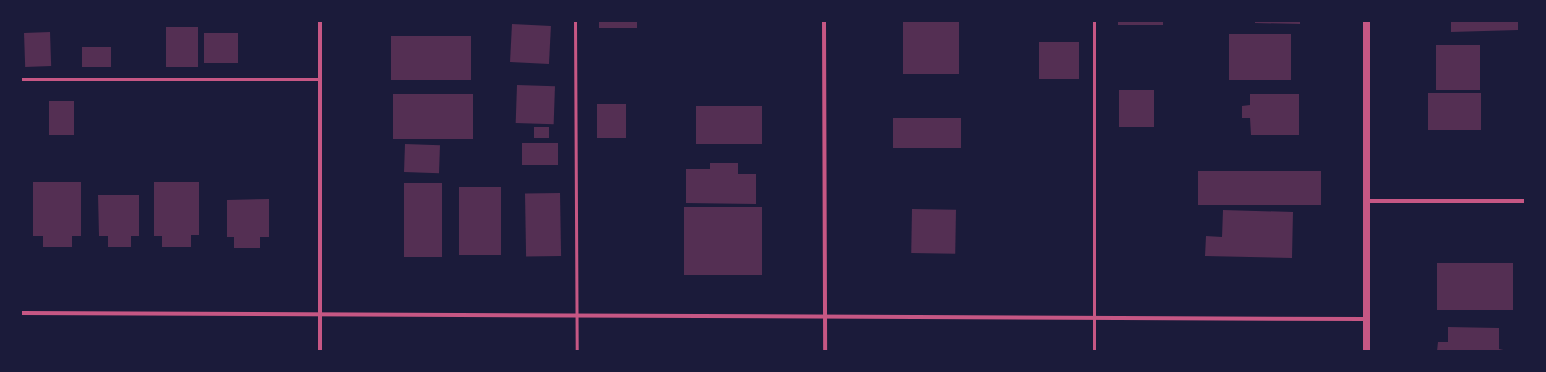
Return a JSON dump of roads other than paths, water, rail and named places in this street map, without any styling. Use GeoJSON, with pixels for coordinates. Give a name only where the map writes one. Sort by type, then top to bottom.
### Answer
{"type":"FeatureCollection","features":[{"type":"Feature","properties":{"kind":"street"},"geometry":{"type":"LineString","coordinates":[[320,21],[320,351]]}},
{"type":"Feature","properties":{"kind":"street"},"geometry":{"type":"LineString","coordinates":[[824,21],[825,351]]}},
{"type":"Feature","properties":{"kind":"street"},"geometry":{"type":"LineString","coordinates":[[1366,21],[1366,351]]}},
{"type":"Feature","properties":{"kind":"street"},"geometry":{"type":"LineString","coordinates":[[1366,201],[1525,201]]}},
{"type":"Feature","properties":{"kind":"street"},"geometry":{"type":"LineString","coordinates":[[21,313],[319,312],[1366,319]]}},
{"type":"Feature","properties":{"kind":"lane"},"geometry":{"type":"LineString","coordinates":[[575,21],[577,351]]}},
{"type":"Feature","properties":{"kind":"lane"},"geometry":{"type":"LineString","coordinates":[[1094,21],[1094,351]]}},
{"type":"Feature","properties":{"kind":"lane"},"geometry":{"type":"LineString","coordinates":[[21,79],[319,79]]}}]}
